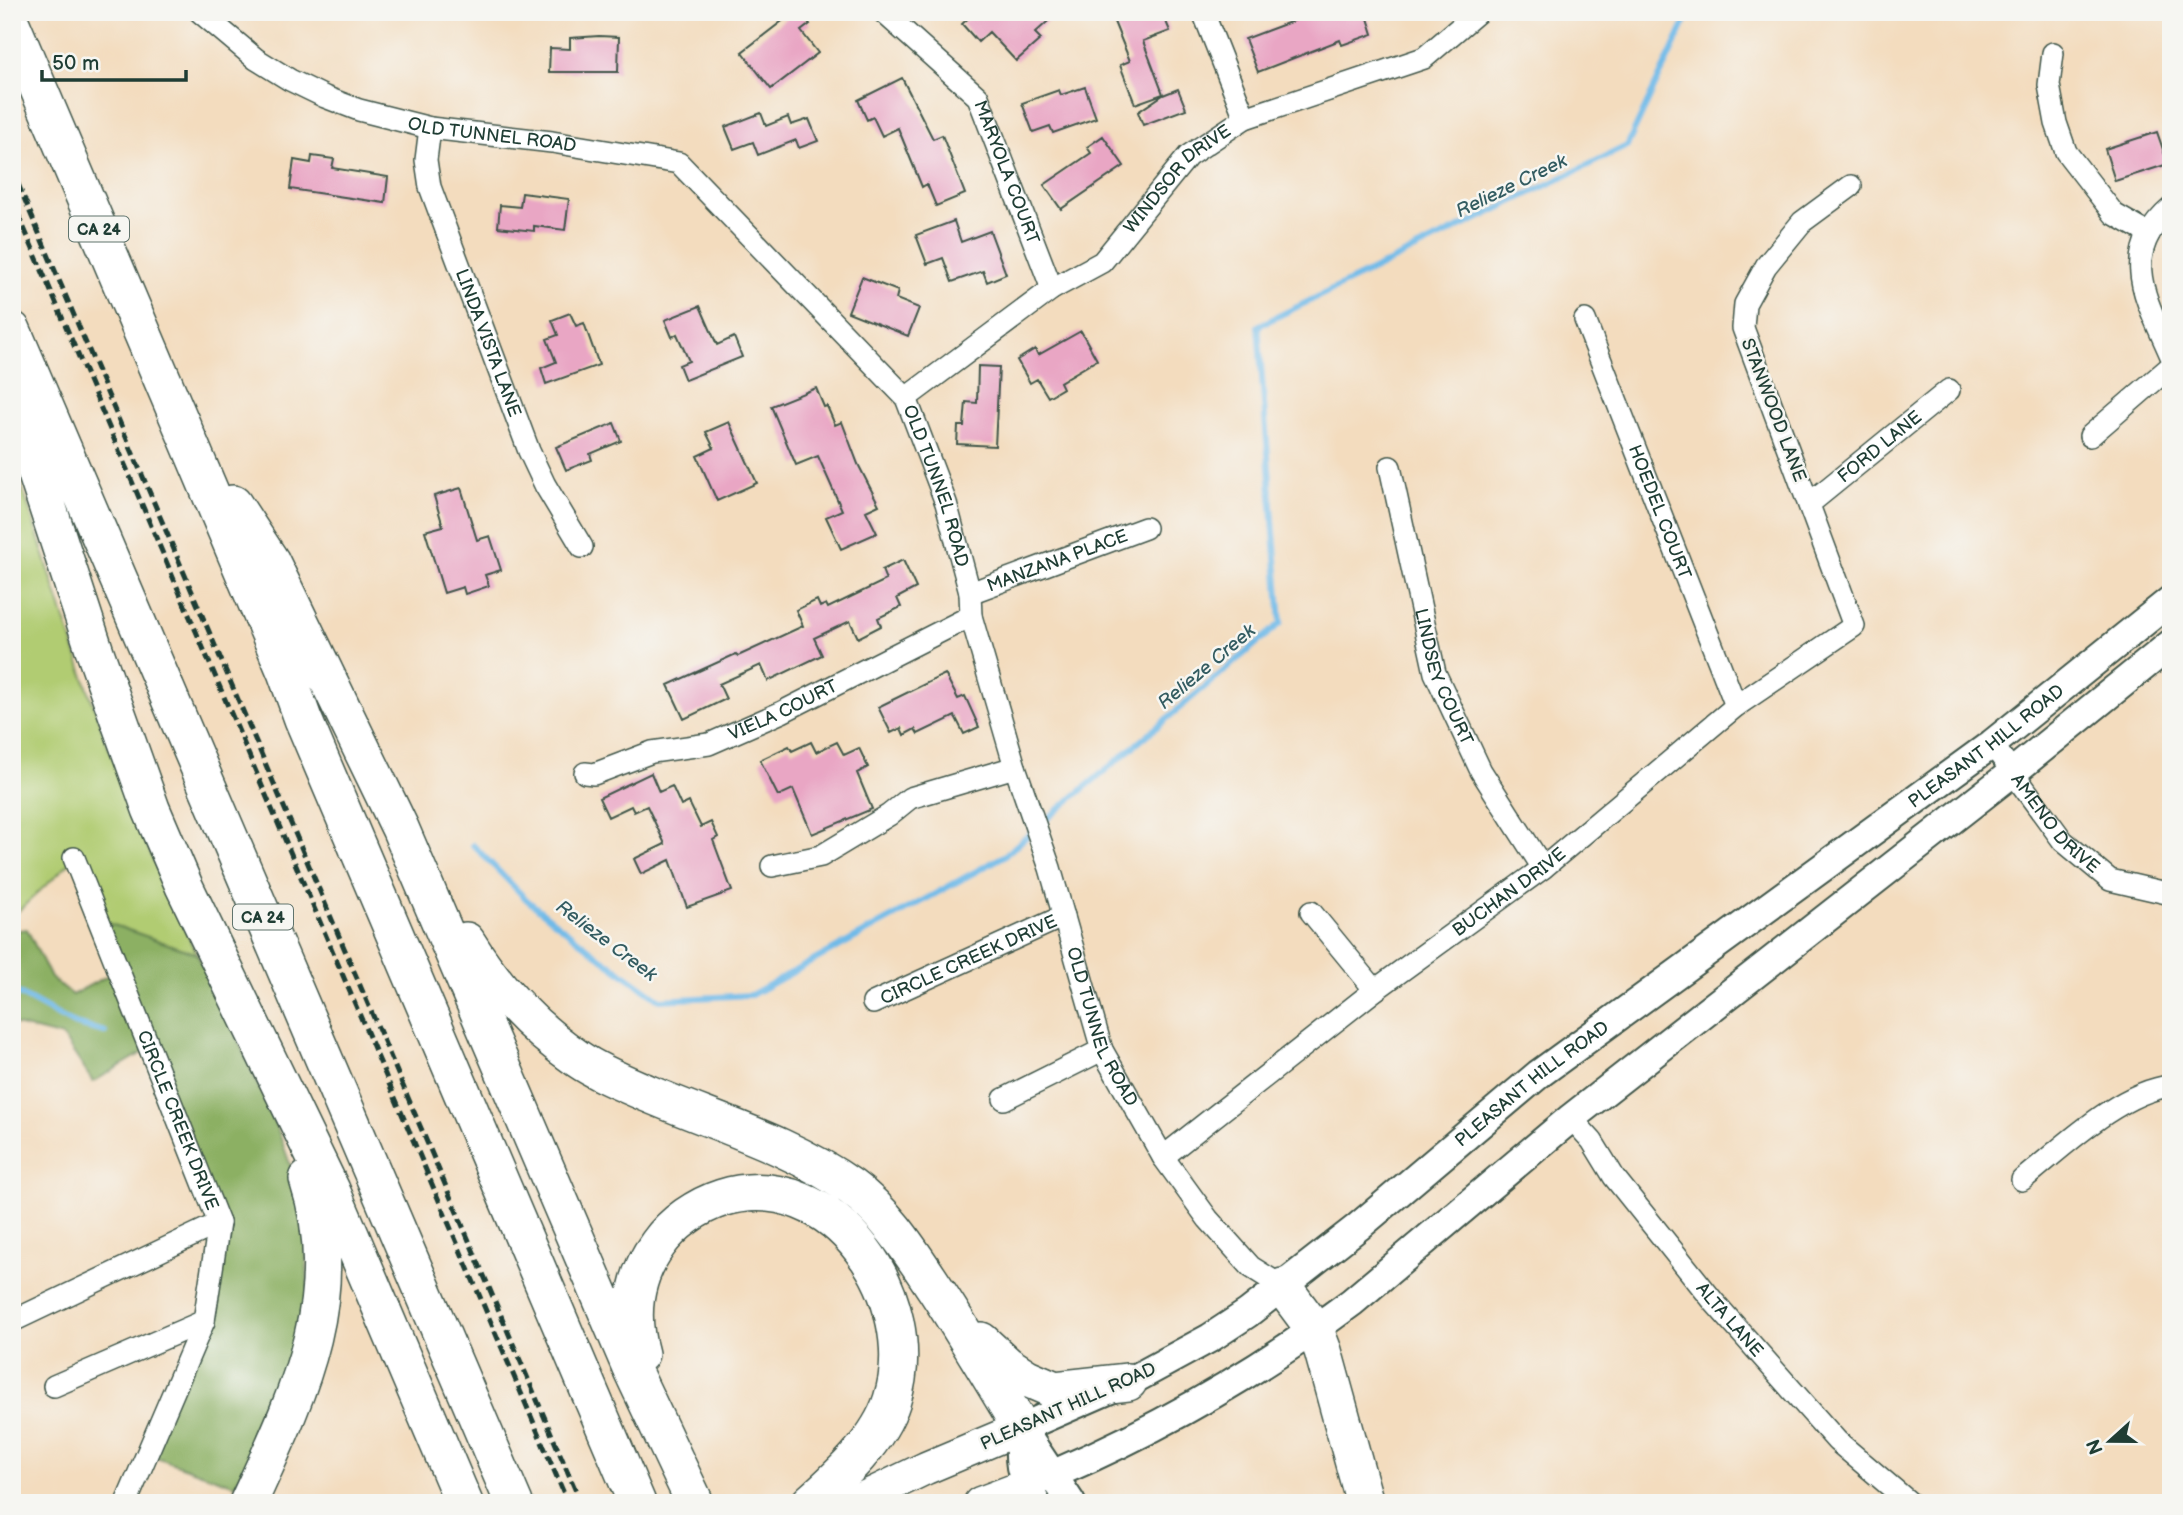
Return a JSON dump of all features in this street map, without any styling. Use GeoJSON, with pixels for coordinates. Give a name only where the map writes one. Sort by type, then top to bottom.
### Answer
{"type":"FeatureCollection","features":[{"type":"Feature","properties":{"kind":"highway","name":"CA 24"},"geometry":{"type":"LineString","coordinates":[[12,26],[636,1503]]}},
{"type":"Feature","properties":{"kind":"highway","name":"CA 24"},"geometry":{"type":"LineString","coordinates":[[12,332],[514,1503]]}},
{"type":"Feature","properties":{"kind":"highway"},"geometry":{"type":"LineString","coordinates":[[12,332],[32,458],[136,770],[172,861],[327,1180],[464,1503]]}},
{"type":"Feature","properties":{"kind":"highway"},"geometry":{"type":"LineString","coordinates":[[186,433],[271,562],[400,828],[632,1370],[692,1495]]}},
{"type":"Feature","properties":{"kind":"highway"},"geometry":{"type":"LineString","coordinates":[[400,828],[481,965],[507,998],[542,1031],[580,1060],[620,1082],[779,1147],[817,1166],[852,1188],[883,1217],[911,1251],[1021,1428]]}},
{"type":"Feature","properties":{"kind":"highway"},"geometry":{"type":"LineString","coordinates":[[248,1503],[291,1410],[314,1335],[320,1300],[319,1226],[312,1189],[269,1062]]}},
{"type":"Feature","properties":{"kind":"highway"},"geometry":{"type":"LineString","coordinates":[[692,1495],[643,1365],[635,1336],[633,1307],[638,1279],[649,1255],[665,1234],[688,1215],[710,1202],[737,1194],[764,1192],[792,1196],[815,1206],[838,1223],[859,1246],[892,1307],[899,1340],[898,1371],[892,1401],[878,1429],[836,1480],[810,1503]]}},
{"type":"Feature","properties":{"kind":"highway"},"geometry":{"type":"LineString","coordinates":[[1283,1287],[1314,1330],[1322,1351],[1365,1503]]}},
{"type":"Feature","properties":{"kind":"highway"},"geometry":{"type":"LineString","coordinates":[[959,1325],[993,1350],[1007,1365],[1027,1378],[1055,1390],[1128,1382]]}},
{"type":"Feature","properties":{"kind":"main road","name":"PLEASANT HILL ROAD"},"geometry":{"type":"LineString","coordinates":[[853,1503],[951,1457],[1128,1382],[1210,1338],[1283,1287],[1358,1227],[1539,1074],[1992,744],[2171,600]]}},
{"type":"Feature","properties":{"kind":"main road","name":"PLEASANT HILL ROAD"},"geometry":{"type":"LineString","coordinates":[[980,1503],[1038,1488],[1240,1380],[1314,1330],[1362,1294],[1571,1118],[2013,772],[2171,644]]}},
{"type":"Feature","properties":{"kind":"main road"},"geometry":{"type":"LineString","coordinates":[[1021,1428],[1019,1454],[1038,1488],[1071,1503]]}},
{"type":"Feature","properties":{"kind":"street","name":"OLD TUNNEL ROAD"},"geometry":{"type":"LineString","coordinates":[[200,12],[256,59],[302,86],[359,110],[430,128],[552,142],[679,163],[906,398],[946,503],[970,593],[971,615],[1102,1050],[1163,1157],[1208,1219],[1251,1267],[1283,1287]]}},
{"type":"Feature","properties":{"kind":"street","name":"MARYOLA COURT"},"geometry":{"type":"LineString","coordinates":[[883,12],[978,97],[1052,289]]}},
{"type":"Feature","properties":{"kind":"street"},"geometry":{"type":"LineString","coordinates":[[1203,12],[1245,118]]}},
{"type":"Feature","properties":{"kind":"street","name":"WINDSOR DRIVE"},"geometry":{"type":"LineString","coordinates":[[906,398],[1052,289],[1102,262],[1188,156],[1245,118],[1424,58],[1478,12]]}},
{"type":"Feature","properties":{"kind":"street"},"geometry":{"type":"LineString","coordinates":[[2053,53],[2049,85],[2056,123],[2066,152],[2113,214],[2149,234]]}},
{"type":"Feature","properties":{"kind":"street","name":"LINDA VISTA LANE"},"geometry":{"type":"LineString","coordinates":[[430,128],[426,160],[430,187],[529,451],[545,485],[582,547]]}},
{"type":"Feature","properties":{"kind":"street","name":"STANWOOD LANE"},"geometry":{"type":"LineString","coordinates":[[1851,186],[1802,222],[1766,266],[1745,304],[1743,328],[1854,626]]}},
{"type":"Feature","properties":{"kind":"street"},"geometry":{"type":"LineString","coordinates":[[2171,208],[2157,221],[2142,248],[2142,286],[2171,356]]}},
{"type":"Feature","properties":{"kind":"street","name":"HOEDEL COURT"},"geometry":{"type":"LineString","coordinates":[[1585,320],[1736,706]]}},
{"type":"Feature","properties":{"kind":"street"},"geometry":{"type":"LineString","coordinates":[[2090,436],[2171,366]]}},
{"type":"Feature","properties":{"kind":"street","name":"FORD LANE"},"geometry":{"type":"LineString","coordinates":[[1809,504],[1949,390]]}},
{"type":"Feature","properties":{"kind":"street","name":"LINDSEY COURT"},"geometry":{"type":"LineString","coordinates":[[1390,467],[1435,673],[1481,771],[1543,868]]}},
{"type":"Feature","properties":{"kind":"street","name":"MANZANA PLACE"},"geometry":{"type":"LineString","coordinates":[[970,593],[1145,528]]}},
{"type":"Feature","properties":{"kind":"street","name":"VIELA COURT"},"geometry":{"type":"LineString","coordinates":[[585,773],[594,774],[652,752],[709,744],[782,712],[971,615]]}},
{"type":"Feature","properties":{"kind":"street","name":"BUCHAN DRIVE"},"geometry":{"type":"LineString","coordinates":[[1163,1157],[1375,990],[1543,868],[1736,706],[1854,626]]}},
{"type":"Feature","properties":{"kind":"street","name":"AMENO DRIVE"},"geometry":{"type":"LineString","coordinates":[[1992,744],[2063,841],[2110,880],[2171,894]]}},
{"type":"Feature","properties":{"kind":"street"},"geometry":{"type":"LineString","coordinates":[[772,866],[821,856],[889,815],[909,798],[1015,767]]}},
{"type":"Feature","properties":{"kind":"street","name":"CIRCLE CREEK DRIVE"},"geometry":{"type":"LineString","coordinates":[[74,858],[219,1223],[204,1321],[126,1503]]}},
{"type":"Feature","properties":{"kind":"street"},"geometry":{"type":"LineString","coordinates":[[1311,912],[1375,990]]}},
{"type":"Feature","properties":{"kind":"street","name":"CIRCLE CREEK DRIVE"},"geometry":{"type":"LineString","coordinates":[[873,1003],[1063,916]]}},
{"type":"Feature","properties":{"kind":"street"},"geometry":{"type":"LineString","coordinates":[[1004,1099],[1102,1050]]}},
{"type":"Feature","properties":{"kind":"street"},"geometry":{"type":"LineString","coordinates":[[2022,1180],[2128,1099],[2152,1088],[2171,1086]]}},
{"type":"Feature","properties":{"kind":"street","name":"ALTA LANE"},"geometry":{"type":"LineString","coordinates":[[1571,1118],[1592,1141],[1614,1177],[1714,1302],[1837,1441],[1910,1503]]}},
{"type":"Feature","properties":{"kind":"street"},"geometry":{"type":"LineString","coordinates":[[17,1319],[219,1223]]}},
{"type":"Feature","properties":{"kind":"street"},"geometry":{"type":"LineString","coordinates":[[54,1386],[204,1321]]}},
{"type":"Feature","properties":{"kind":"green space"},"geometry":{"type":"Polygon","coordinates":[[[12,456],[73,646],[117,771],[168,894],[197,954],[99,920],[74,859],[12,917],[12,456]]]}},
{"type":"Feature","properties":{"kind":"green space"},"geometry":{"type":"Polygon","coordinates":[[[99,920],[197,954],[279,1133],[303,1201],[309,1301],[272,1415],[235,1485],[147,1454],[204,1321],[219,1223],[149,1049],[93,1082],[63,1037],[12,1024],[12,931],[27,929],[51,978],[72,995],[118,970],[99,920]]]}},
{"type":"Feature","properties":{"kind":"building"},"geometry":{"type":"Polygon","coordinates":[[[794,12],[800,12],[810,24],[801,31],[818,53],[771,89],[742,52],[794,12]]]}},
{"type":"Feature","properties":{"kind":"building"},"geometry":{"type":"Polygon","coordinates":[[[975,12],[1058,12],[1035,33],[1041,39],[1016,61],[989,32],[978,42],[962,24],[975,12]]]}},
{"type":"Feature","properties":{"kind":"building"},"geometry":{"type":"Polygon","coordinates":[[[1110,12],[1162,12],[1170,31],[1143,41],[1163,94],[1135,104],[1120,65],[1130,61],[1110,12]]]}},
{"type":"Feature","properties":{"kind":"building"},"geometry":{"type":"Polygon","coordinates":[[[1317,12],[1366,12],[1373,34],[1342,45],[1340,40],[1258,72],[1245,39],[1317,12]]]}},
{"type":"Feature","properties":{"kind":"building"},"geometry":{"type":"Polygon","coordinates":[[[619,37],[618,72],[549,72],[550,48],[570,49],[570,38],[619,37]]]}},
{"type":"Feature","properties":{"kind":"building"},"geometry":{"type":"Polygon","coordinates":[[[902,78],[933,139],[942,135],[965,194],[936,206],[927,184],[922,187],[898,128],[882,136],[873,117],[867,120],[858,100],[902,78]]]}},
{"type":"Feature","properties":{"kind":"building"},"geometry":{"type":"Polygon","coordinates":[[[1085,87],[1096,118],[1053,133],[1050,126],[1033,132],[1022,103],[1059,90],[1061,95],[1085,87]]]}},
{"type":"Feature","properties":{"kind":"building"},"geometry":{"type":"Polygon","coordinates":[[[1178,89],[1186,109],[1143,125],[1138,112],[1163,95],[1178,89]]]}},
{"type":"Feature","properties":{"kind":"building"},"geometry":{"type":"Polygon","coordinates":[[[761,113],[766,126],[788,117],[791,125],[809,119],[818,141],[799,148],[796,140],[758,155],[753,142],[734,149],[725,127],[761,113]]]}},
{"type":"Feature","properties":{"kind":"building"},"geometry":{"type":"Polygon","coordinates":[[[2157,132],[2168,164],[2115,181],[2105,149],[2157,132]]]}},
{"type":"Feature","properties":{"kind":"building"},"geometry":{"type":"Polygon","coordinates":[[[1103,136],[1124,166],[1061,209],[1044,185],[1091,153],[1087,147],[1103,136]]]}},
{"type":"Feature","properties":{"kind":"building"},"geometry":{"type":"Polygon","coordinates":[[[312,156],[334,159],[332,168],[388,177],[385,203],[290,189],[294,160],[311,163],[312,156]]]}},
{"type":"Feature","properties":{"kind":"building"},"geometry":{"type":"Polygon","coordinates":[[[522,193],[569,199],[565,230],[534,226],[534,231],[498,227],[500,205],[520,207],[522,193]]]}},
{"type":"Feature","properties":{"kind":"building"},"geometry":{"type":"Polygon","coordinates":[[[954,221],[961,242],[990,231],[1006,274],[987,282],[983,271],[952,282],[943,258],[927,264],[916,235],[954,221]]]}},
{"type":"Feature","properties":{"kind":"building"},"geometry":{"type":"Polygon","coordinates":[[[862,277],[898,291],[896,299],[919,308],[908,336],[848,312],[862,277]]]}},
{"type":"Feature","properties":{"kind":"building"},"geometry":{"type":"Polygon","coordinates":[[[700,306],[717,345],[734,337],[742,357],[685,380],[679,365],[689,361],[677,334],[672,337],[665,320],[700,306]]]}},
{"type":"Feature","properties":{"kind":"building"},"geometry":{"type":"Polygon","coordinates":[[[570,313],[576,326],[584,323],[599,365],[546,384],[541,368],[556,362],[547,339],[558,335],[552,320],[570,313]]]}},
{"type":"Feature","properties":{"kind":"building"},"geometry":{"type":"Polygon","coordinates":[[[1081,331],[1097,360],[1060,382],[1063,388],[1048,397],[1037,379],[1030,383],[1017,360],[1035,349],[1038,355],[1081,331]]]}},
{"type":"Feature","properties":{"kind":"building"},"geometry":{"type":"Polygon","coordinates":[[[978,366],[999,367],[995,446],[957,444],[958,426],[964,426],[966,402],[977,403],[978,366]]]}},
{"type":"Feature","properties":{"kind":"building"},"geometry":{"type":"Polygon","coordinates":[[[816,388],[835,425],[842,422],[858,464],[879,505],[866,511],[877,533],[841,549],[826,517],[842,510],[818,456],[796,465],[771,406],[816,388]]]}},
{"type":"Feature","properties":{"kind":"building"},"geometry":{"type":"Polygon","coordinates":[[[729,422],[757,483],[717,501],[697,456],[714,448],[706,432],[729,422]]]}},
{"type":"Feature","properties":{"kind":"building"},"geometry":{"type":"Polygon","coordinates":[[[614,423],[621,441],[590,454],[592,460],[566,470],[556,447],[614,423]]]}},
{"type":"Feature","properties":{"kind":"building"},"geometry":{"type":"Polygon","coordinates":[[[461,488],[477,540],[490,536],[501,570],[485,575],[489,586],[465,594],[463,587],[444,593],[425,531],[443,526],[434,496],[461,488]]]}},
{"type":"Feature","properties":{"kind":"building"},"geometry":{"type":"Polygon","coordinates":[[[903,560],[916,588],[897,598],[901,607],[878,618],[881,626],[858,638],[850,621],[814,638],[822,655],[768,681],[761,665],[719,684],[726,699],[684,719],[668,685],[803,626],[796,610],[817,600],[820,607],[826,604],[828,608],[886,580],[882,570],[903,560]]]}},
{"type":"Feature","properties":{"kind":"building"},"geometry":{"type":"Polygon","coordinates":[[[945,674],[958,699],[965,696],[979,727],[964,734],[955,716],[918,734],[915,729],[904,735],[901,728],[891,733],[878,707],[945,674]]]}},
{"type":"Feature","properties":{"kind":"building"},"geometry":{"type":"Polygon","coordinates":[[[811,742],[816,752],[837,742],[844,755],[859,748],[868,767],[857,773],[872,809],[812,834],[793,789],[778,796],[760,760],[789,746],[792,751],[811,742]]]}},
{"type":"Feature","properties":{"kind":"building"},"geometry":{"type":"Polygon","coordinates":[[[651,773],[659,792],[672,786],[681,806],[689,802],[701,827],[711,822],[718,837],[713,840],[732,891],[687,907],[670,860],[641,874],[634,859],[665,844],[647,806],[634,812],[631,806],[608,817],[599,798],[651,773]]]}},
{"type":"Feature","properties":{"kind":"waterway","name":"Relieze Creek"},"geometry":{"type":"LineString","coordinates":[[1040,825],[1281,623],[1258,326],[1627,146],[1690,12]]}},
{"type":"Feature","properties":{"kind":"waterway","name":"Relieze Creek"},"geometry":{"type":"LineString","coordinates":[[473,845],[527,900],[660,1000],[751,995],[1004,856],[1032,832]]}},
{"type":"Feature","properties":{"kind":"waterway"},"geometry":{"type":"LineString","coordinates":[[12,990],[74,1024],[105,1032]]}},
{"type":"Feature","properties":{"kind":"railway"},"geometry":{"type":"LineString","coordinates":[[12,170],[581,1503]]}},
{"type":"Feature","properties":{"kind":"railway"},"geometry":{"type":"LineString","coordinates":[[12,200],[568,1503]]}}]}
